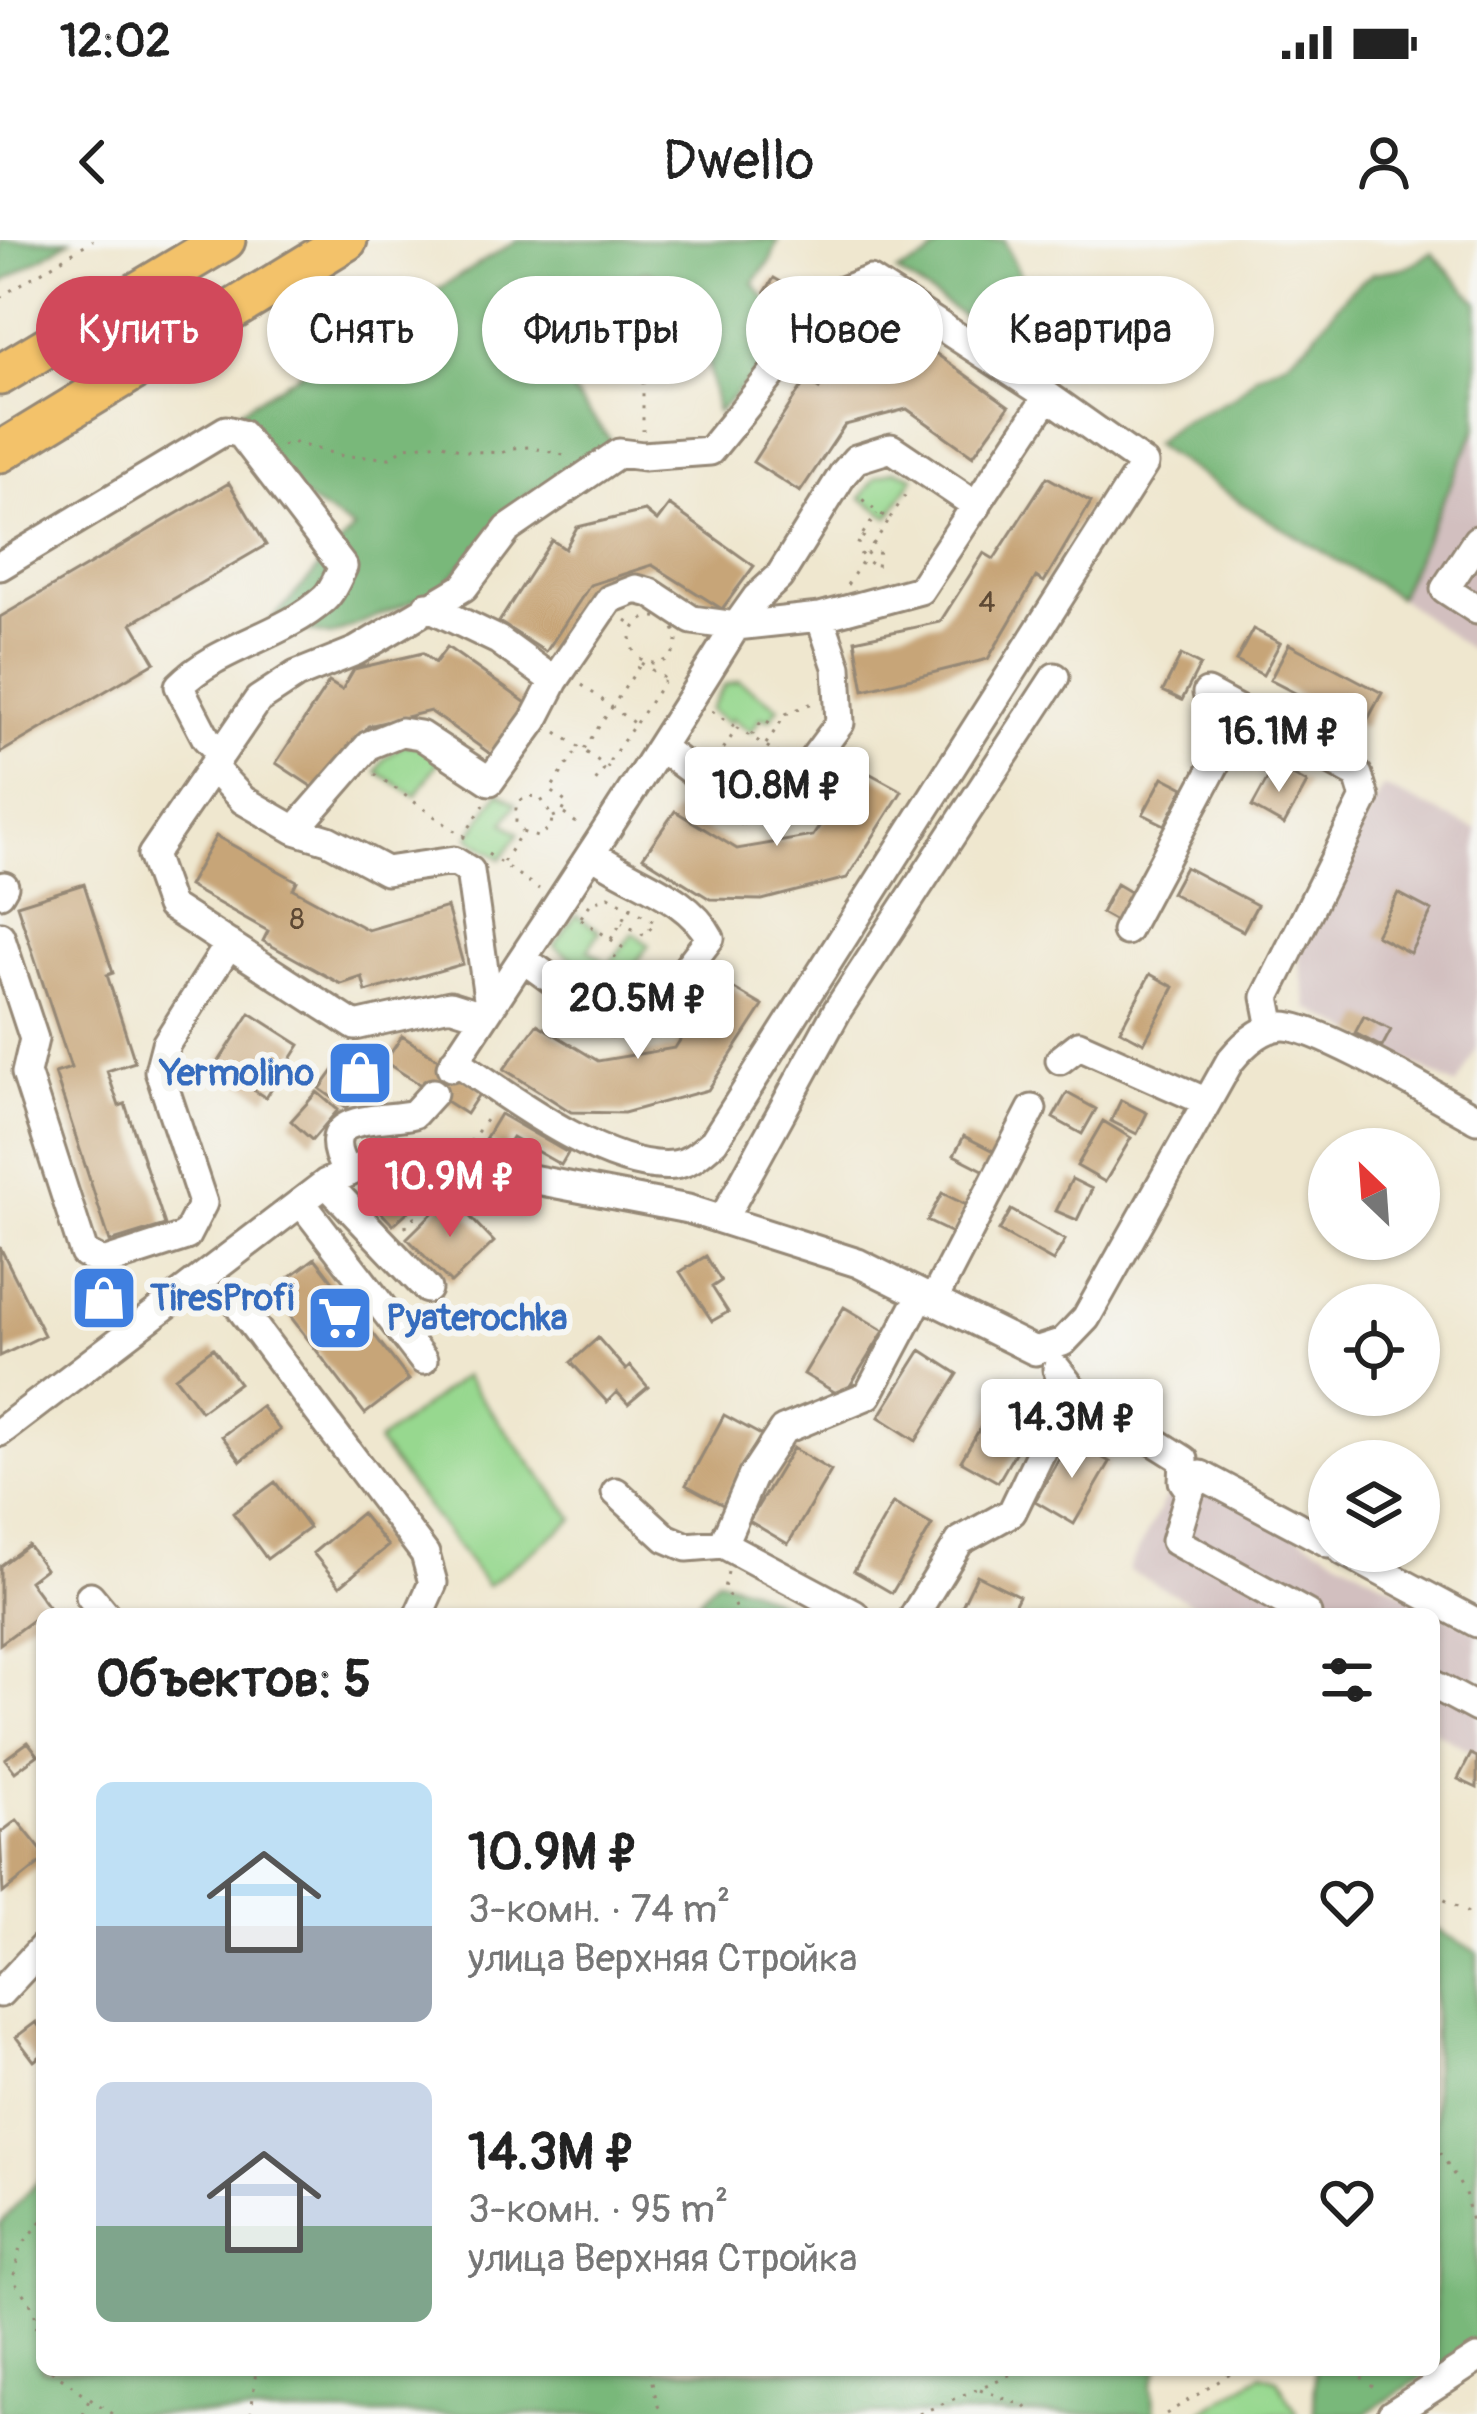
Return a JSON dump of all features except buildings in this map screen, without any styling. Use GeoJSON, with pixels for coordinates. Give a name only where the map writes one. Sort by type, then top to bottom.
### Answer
{"type":"FeatureCollection","features":[{"type":"Feature","properties":{"kind":"highway"},"geometry":{"type":"LineString","coordinates":[[0,375],[225,240]]}},
{"type":"Feature","properties":{"kind":"highway"},"geometry":{"type":"LineString","coordinates":[[0,452],[347,240]]}},
{"type":"Feature","properties":{"kind":"street"},"geometry":{"type":"LineString","coordinates":[[485,1010],[450,1005],[355,1026],[170,906],[152,855],[258,700],[296,675],[356,651],[464,587],[508,529],[620,453],[710,451],[839,292],[870,280],[1048,395],[1144,464],[714,1141],[692,1159],[673,1165],[588,1145],[453,1064],[523,958],[570,911],[593,854],[736,626],[779,577],[856,459],[891,448],[977,506]]}},
{"type":"Feature","properties":{"kind":"street"},"geometry":{"type":"LineString","coordinates":[[295,830],[369,745],[400,732],[420,735],[490,781],[562,679],[598,613],[623,591],[651,593],[692,620],[736,626],[833,613],[920,590],[1048,395]]}},
{"type":"Feature","properties":{"kind":"street"},"geometry":{"type":"LineString","coordinates":[[0,566],[226,430],[241,434],[344,567],[326,598],[194,670],[179,686],[243,800],[386,872],[454,861],[470,871],[485,1010]]}},
{"type":"Feature","properties":{"kind":"street"},"geometry":{"type":"LineString","coordinates":[[1477,540],[1445,589],[1477,610]]}},
{"type":"Feature","properties":{"kind":"street"},"geometry":{"type":"LineString","coordinates":[[427,606],[498,640],[562,679]]}},
{"type":"Feature","properties":{"kind":"street"},"geometry":{"type":"LineString","coordinates":[[661,748],[732,806],[754,804],[790,790],[840,723],[833,613]]}},
{"type":"Feature","properties":{"kind":"street"},"geometry":{"type":"LineString","coordinates":[[723,1219],[838,1009],[1054,677]]}},
{"type":"Feature","properties":{"kind":"street"},"geometry":{"type":"LineString","coordinates":[[1207,692],[1358,775],[1366,798],[1266,997],[1272,1028]]}},
{"type":"Feature","properties":{"kind":"street"},"geometry":{"type":"LineString","coordinates":[[1126,931],[1243,712]]}},
{"type":"Feature","properties":{"kind":"street"},"geometry":{"type":"LineString","coordinates":[[523,958],[611,1022],[654,1011],[710,938],[701,920],[677,902],[593,854]]}},
{"type":"Feature","properties":{"kind":"street"},"geometry":{"type":"LineString","coordinates":[[0,936],[34,1039],[26,1073],[85,1253],[104,1263],[186,1236],[202,1204],[159,1071],[166,1044],[229,944]]}},
{"type":"Feature","properties":{"kind":"street"},"geometry":{"type":"LineString","coordinates":[[1054,1359],[1086,1318],[1230,1060],[1244,1044],[1272,1028],[1308,1029],[1477,1119]]}},
{"type":"Feature","properties":{"kind":"street"},"geometry":{"type":"LineString","coordinates":[[1060,1060],[1079,1045],[1207,1102]]}},
{"type":"Feature","properties":{"kind":"street"},"geometry":{"type":"LineString","coordinates":[[427,1289],[336,1177],[337,1138],[344,1128],[367,1118],[414,1114],[433,1093]]}},
{"type":"Feature","properties":{"kind":"street"},"geometry":{"type":"LineString","coordinates":[[731,1549],[752,1477],[784,1430],[868,1395],[1032,1109]]}},
{"type":"Feature","properties":{"kind":"street"},"geometry":{"type":"LineString","coordinates":[[0,1432],[336,1177],[372,1162],[458,1165],[723,1219],[858,1263],[1021,1347],[1054,1359],[1073,1390],[1184,1460],[1183,1481],[1190,1491]]}},
{"type":"Feature","properties":{"kind":"street"},"geometry":{"type":"LineString","coordinates":[[302,1202],[422,1360]]}},
{"type":"Feature","properties":{"kind":"street"},"geometry":{"type":"LineString","coordinates":[[241,1309],[425,1554],[433,1582],[422,1608]]}},
{"type":"Feature","properties":{"kind":"street"},"geometry":{"type":"LineString","coordinates":[[919,1608],[960,1541],[1012,1512],[1066,1400],[1054,1359]]}},
{"type":"Feature","properties":{"kind":"street"},"geometry":{"type":"LineString","coordinates":[[1295,1608],[1175,1541],[1190,1491],[1201,1474],[1308,1533]]}},
{"type":"Feature","properties":{"kind":"street"},"geometry":{"type":"LineString","coordinates":[[616,1492],[665,1538],[686,1546],[731,1549],[843,1608]]}},
{"type":"Feature","properties":{"kind":"street"},"geometry":{"type":"LineString","coordinates":[[1382,1572],[1477,1623]]}},
{"type":"Feature","properties":{"kind":"street"},"geometry":{"type":"LineString","coordinates":[[1440,1688],[1477,1708]]}},
{"type":"Feature","properties":{"kind":"street"},"geometry":{"type":"LineString","coordinates":[[0,1993],[36,1954]]}},
{"type":"Feature","properties":{"kind":"street"},"geometry":{"type":"LineString","coordinates":[[1397,2411],[1429,2403],[1477,2359]]}},
{"type":"Feature","properties":{"kind":"path"},"geometry":{"type":"LineString","coordinates":[[0,297],[93,240]]}},
{"type":"Feature","properties":{"kind":"path"},"geometry":{"type":"LineString","coordinates":[[643,456],[644,384]]}},
{"type":"Feature","properties":{"kind":"path"},"geometry":{"type":"LineString","coordinates":[[260,458],[291,442],[343,456],[390,458],[406,447],[440,443],[466,451],[502,453],[529,447],[574,458],[586,477]]}},
{"type":"Feature","properties":{"kind":"path"},"geometry":{"type":"LineString","coordinates":[[833,613],[908,490]]}},
{"type":"Feature","properties":{"kind":"path"},"geometry":{"type":"LineString","coordinates":[[858,497],[889,520]]}},
{"type":"Feature","properties":{"kind":"path"},"geometry":{"type":"LineString","coordinates":[[862,536],[882,555],[878,568],[856,547],[862,536],[878,512]]}},
{"type":"Feature","properties":{"kind":"path"},"geometry":{"type":"LineString","coordinates":[[651,617],[668,622],[677,637],[673,654],[657,663],[643,660],[631,644],[635,627],[651,617]]}},
{"type":"Feature","properties":{"kind":"path"},"geometry":{"type":"LineString","coordinates":[[552,818],[567,803],[550,790],[643,660]]}},
{"type":"Feature","properties":{"kind":"path"},"geometry":{"type":"LineString","coordinates":[[562,679],[635,724]]}},
{"type":"Feature","properties":{"kind":"path"},"geometry":{"type":"LineString","coordinates":[[595,782],[665,679]]}},
{"type":"Feature","properties":{"kind":"path"},"geometry":{"type":"LineString","coordinates":[[805,770],[766,746],[752,737],[737,728],[716,761],[729,767],[754,762],[766,746],[778,728],[786,714],[839,692]]}},
{"type":"Feature","properties":{"kind":"path"},"geometry":{"type":"LineString","coordinates":[[752,737],[763,719],[778,728]]}},
{"type":"Feature","properties":{"kind":"path"},"geometry":{"type":"LineString","coordinates":[[540,721],[636,786]]}},
{"type":"Feature","properties":{"kind":"path"},"geometry":{"type":"LineString","coordinates":[[356,761],[463,837]]}},
{"type":"Feature","properties":{"kind":"path"},"geometry":{"type":"LineString","coordinates":[[502,863],[522,832],[515,809],[527,796],[540,796],[552,818],[551,827],[543,836],[522,832]]}},
{"type":"Feature","properties":{"kind":"path"},"geometry":{"type":"LineString","coordinates":[[482,850],[622,947],[581,1002]]}},
{"type":"Feature","properties":{"kind":"path"},"geometry":{"type":"LineString","coordinates":[[570,911],[609,896],[655,922],[645,936],[622,923]]}},
{"type":"Feature","properties":{"kind":"path"},"geometry":{"type":"LineString","coordinates":[[458,1165],[504,1094]]}},
{"type":"Feature","properties":{"kind":"path"},"geometry":{"type":"LineString","coordinates":[[731,1549],[724,1588],[736,1608]]}},
{"type":"Feature","properties":{"kind":"path"},"geometry":{"type":"LineString","coordinates":[[1440,1897],[1477,1918]]}},
{"type":"Feature","properties":{"kind":"path"},"geometry":{"type":"LineString","coordinates":[[1440,2152],[1465,2193],[1477,2242]]}},
{"type":"Feature","properties":{"kind":"path"},"geometry":{"type":"LineString","coordinates":[[36,2228],[20,2247],[13,2280],[34,2308],[36,2322]]}},
{"type":"Feature","properties":{"kind":"path"},"geometry":{"type":"LineString","coordinates":[[60,2376],[112,2414]]}},
{"type":"Feature","properties":{"kind":"path"},"geometry":{"type":"LineString","coordinates":[[251,2414],[255,2376]]}},
{"type":"Feature","properties":{"kind":"path"},"geometry":{"type":"LineString","coordinates":[[651,2376],[665,2414]]}},
{"type":"Feature","properties":{"kind":"path"},"geometry":{"type":"LineString","coordinates":[[920,2414],[1007,2376]]}},
{"type":"Feature","properties":{"kind":"path"},"geometry":{"type":"LineString","coordinates":[[1166,2414],[1227,2376]]}},
{"type":"Feature","properties":{"kind":"path"},"geometry":{"type":"LineString","coordinates":[[1359,2376],[1397,2411]]}},
{"type":"Feature","properties":{"kind":"path"},"geometry":{"type":"LineString","coordinates":[[979,2388],[1026,2407],[1032,2414]]}},
{"type":"Feature","properties":{"kind":"path"},"geometry":{"type":"LineString","coordinates":[[83,2414],[90,2397]]}},
{"type":"Feature","properties":{"kind":"shaded area"},"geometry":{"type":"Polygon","coordinates":[[[1477,427],[1477,655],[1398,597],[1477,427]]]}},
{"type":"Feature","properties":{"kind":"shaded area"},"geometry":{"type":"Polygon","coordinates":[[[1383,787],[1477,830],[1477,1048],[1456,1086],[1308,1008],[1297,946],[1383,787]]]}},
{"type":"Feature","properties":{"kind":"shaded area"},"geometry":{"type":"Polygon","coordinates":[[[1179,1472],[1308,1541],[1308,1572],[1365,1572],[1432,1608],[1201,1608],[1128,1570],[1179,1472]]]}},
{"type":"Feature","properties":{"kind":"shaded area"},"geometry":{"type":"Polygon","coordinates":[[[1440,1612],[1477,1632],[1477,1754],[1440,1734],[1440,1612]]]}},
{"type":"Feature","properties":{"kind":"green space"},"geometry":{"type":"Polygon","coordinates":[[[0,240],[70,240],[0,284],[0,240]]]}},
{"type":"Feature","properties":{"kind":"green space"},"geometry":{"type":"Polygon","coordinates":[[[518,240],[778,240],[758,276],[746,276],[746,384],[717,413],[712,384],[722,384],[722,276],[655,276],[646,271],[635,276],[482,276],[482,384],[567,384],[612,442],[584,478],[531,491],[440,590],[330,636],[270,622],[354,529],[296,493],[237,412],[283,384],[458,384],[458,277],[518,240]]]}},
{"type":"Feature","properties":{"kind":"green space"},"geometry":{"type":"Polygon","coordinates":[[[946,240],[1004,240],[1020,276],[967,276],[967,318],[943,302],[943,276],[897,272],[926,259],[946,240]]]}},
{"type":"Feature","properties":{"kind":"green space"},"geometry":{"type":"Polygon","coordinates":[[[1432,253],[1477,302],[1477,427],[1398,597],[1153,444],[1177,424],[1234,397],[1256,375],[1286,361],[1311,340],[1349,291],[1373,273],[1405,268],[1432,253]]]}},
{"type":"Feature","properties":{"kind":"green space"},"geometry":{"type":"Polygon","coordinates":[[[895,470],[914,477],[889,517],[861,498],[875,478],[895,470]]]}},
{"type":"Feature","properties":{"kind":"green space"},"geometry":{"type":"Polygon","coordinates":[[[739,681],[779,707],[770,719],[761,717],[751,732],[709,710],[725,685],[739,681]]]}},
{"type":"Feature","properties":{"kind":"green space"},"geometry":{"type":"Polygon","coordinates":[[[404,744],[418,744],[440,759],[416,796],[377,772],[383,760],[404,744]]]}},
{"type":"Feature","properties":{"kind":"green space"},"geometry":{"type":"Polygon","coordinates":[[[499,792],[516,804],[504,823],[519,833],[501,859],[469,837],[499,792]]]}},
{"type":"Feature","properties":{"kind":"green space"},"geometry":{"type":"Polygon","coordinates":[[[576,915],[600,931],[588,950],[609,964],[633,933],[649,945],[633,966],[638,970],[622,993],[554,946],[576,915]]]}},
{"type":"Feature","properties":{"kind":"green space"},"geometry":{"type":"Polygon","coordinates":[[[464,1376],[574,1519],[487,1586],[377,1442],[464,1376]]]}},
{"type":"Feature","properties":{"kind":"green space"},"geometry":{"type":"Polygon","coordinates":[[[717,1579],[791,1608],[708,1608],[699,1600],[717,1579]]]}},
{"type":"Feature","properties":{"kind":"green space"},"geometry":{"type":"Polygon","coordinates":[[[1440,1931],[1477,1952],[1477,2341],[1440,2365],[1440,1931]]]}},
{"type":"Feature","properties":{"kind":"green space"},"geometry":{"type":"Polygon","coordinates":[[[36,2184],[36,2376],[1156,2376],[1155,2414],[0,2414],[0,2224],[36,2184]]]}},
{"type":"Feature","properties":{"kind":"green space"},"geometry":{"type":"Polygon","coordinates":[[[1259,2376],[1268,2376],[1277,2379],[1298,2414],[1198,2414],[1259,2376]]]}},
{"type":"Feature","properties":{"kind":"green space"},"geometry":{"type":"Polygon","coordinates":[[[1315,2376],[1424,2376],[1365,2414],[1314,2414],[1315,2376]]]}},
{"type":"Feature","properties":{"kind":"place","name":"Yermolino"},"geometry":{"type":"Point","coordinates":[360,1073]}},
{"type":"Feature","properties":{"kind":"place","name":"TiresProfi"},"geometry":{"type":"Point","coordinates":[104,1298]}},
{"type":"Feature","properties":{"kind":"place","name":"Pyaterochka"},"geometry":{"type":"Point","coordinates":[340,1318]}}]}
